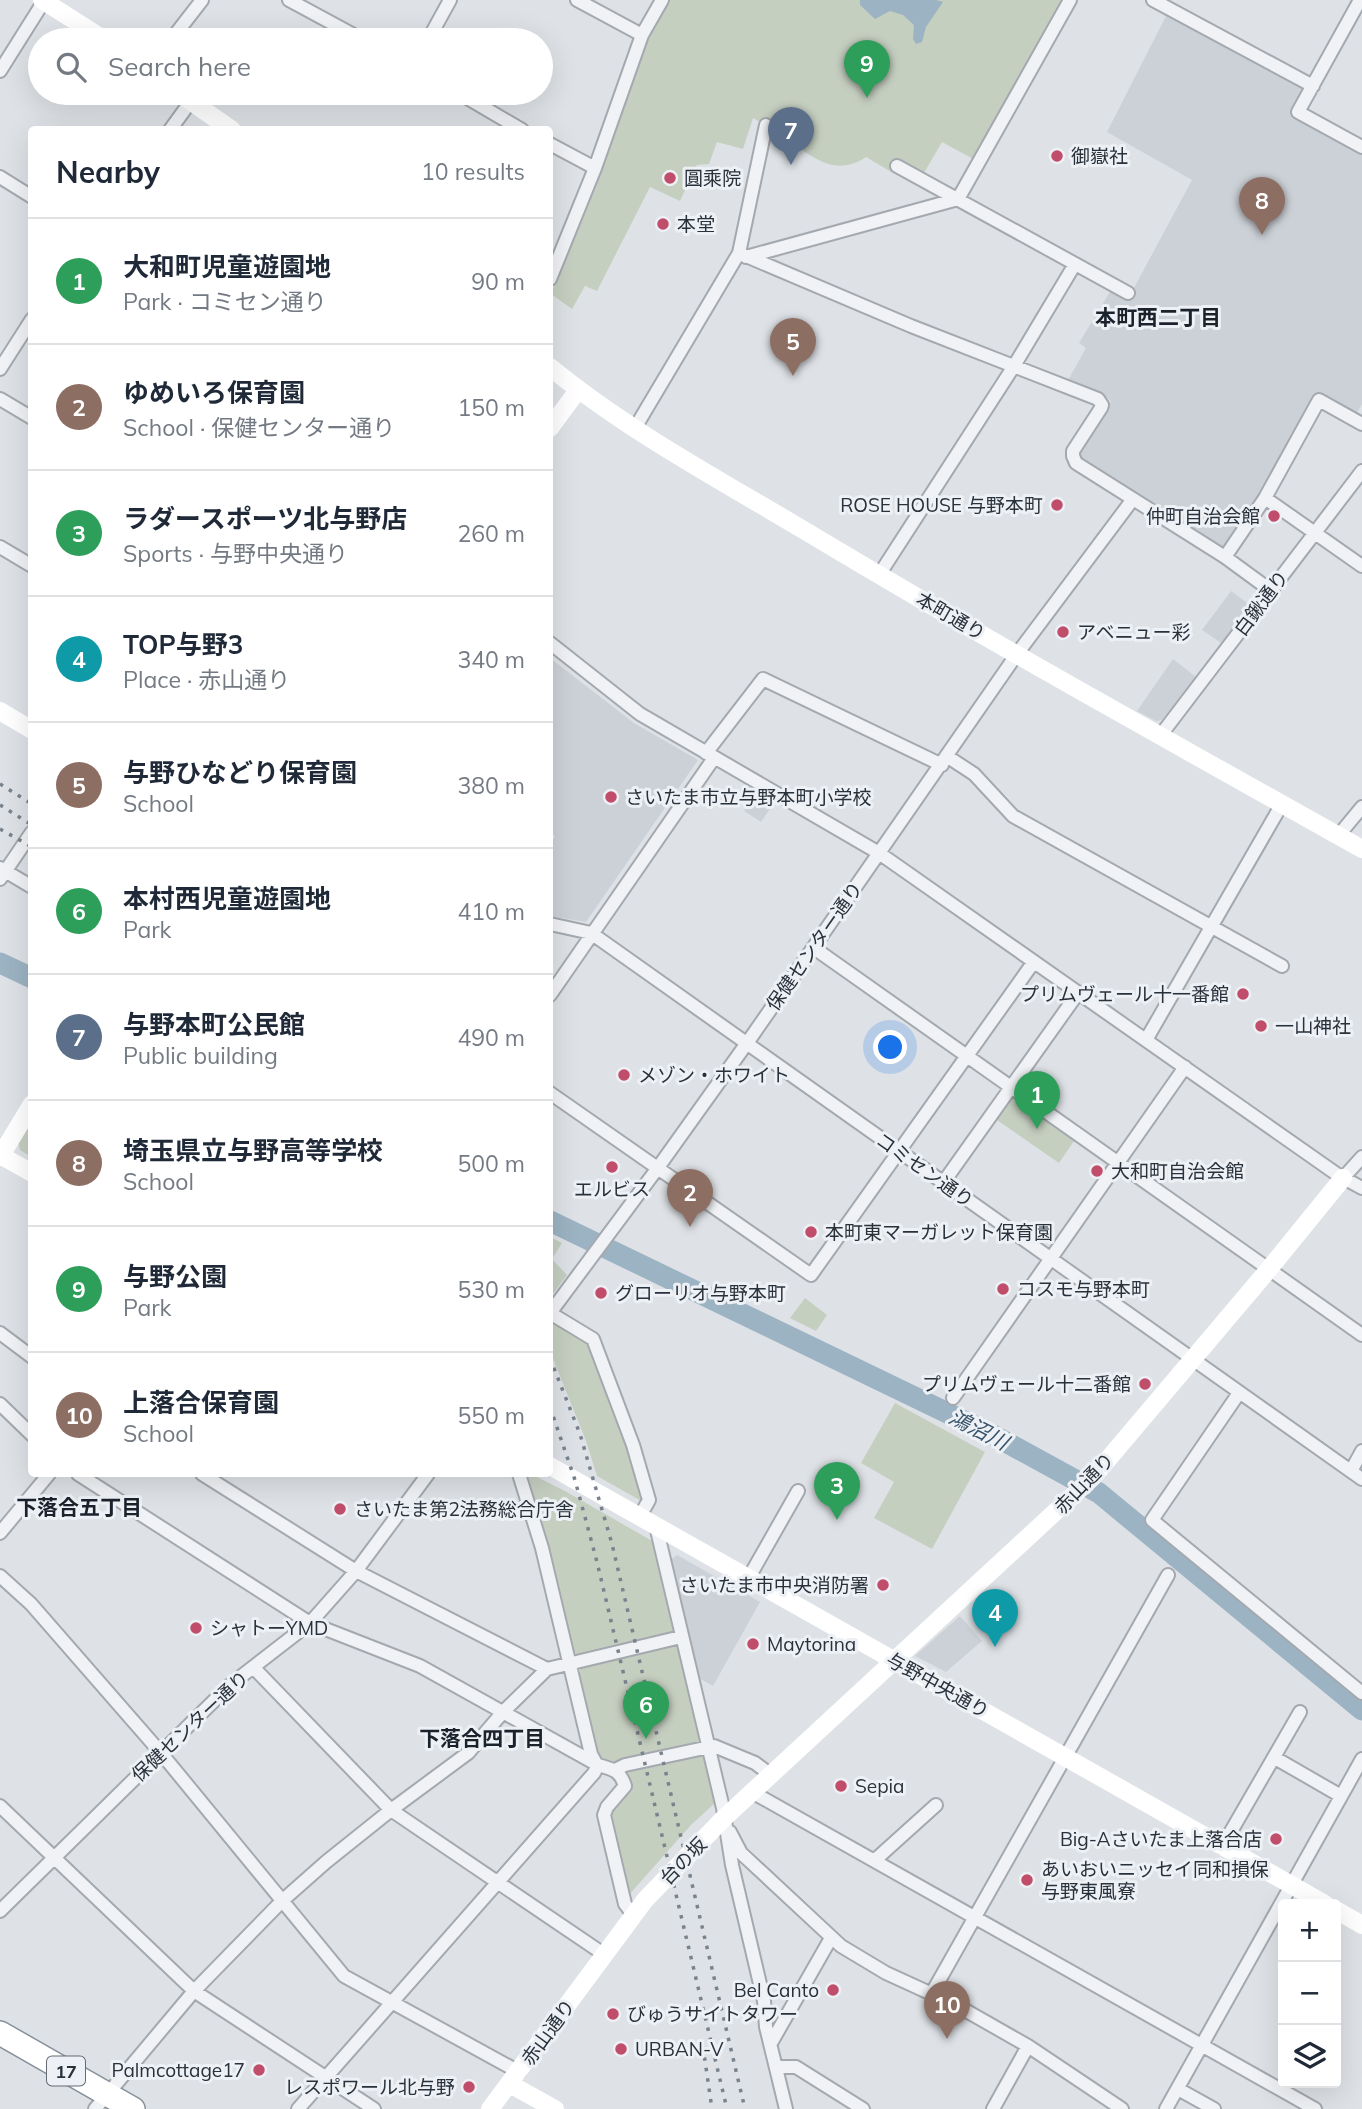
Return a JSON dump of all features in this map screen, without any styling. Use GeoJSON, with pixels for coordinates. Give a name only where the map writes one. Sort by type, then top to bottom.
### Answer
{"type":"FeatureCollection","features":[{"type":"Feature","properties":{"kind":"highway","name":"17"},"geometry":{"type":"LineString","coordinates":[[0,2033],[101,2102],[133,2109]]}},
{"type":"Feature","properties":{"kind":"street"},"geometry":{"type":"LineString","coordinates":[[180,28],[202,0]]}},
{"type":"Feature","properties":{"kind":"street"},"geometry":{"type":"LineString","coordinates":[[289,0],[341,28]]}},
{"type":"Feature","properties":{"kind":"street"},"geometry":{"type":"LineString","coordinates":[[435,28],[450,0]]}},
{"type":"Feature","properties":{"kind":"street"},"geometry":{"type":"LineString","coordinates":[[577,0],[642,35]]}},
{"type":"Feature","properties":{"kind":"street"},"geometry":{"type":"LineString","coordinates":[[553,272],[595,169],[642,35],[662,0]]}},
{"type":"Feature","properties":{"kind":"street"},"geometry":{"type":"LineString","coordinates":[[743,255],[958,199],[1070,0]]}},
{"type":"Feature","properties":{"kind":"street"},"geometry":{"type":"LineString","coordinates":[[1153,0],[1313,86]]}},
{"type":"Feature","properties":{"kind":"street"},"geometry":{"type":"LineString","coordinates":[[1360,0],[1298,113],[1362,147]]}},
{"type":"Feature","properties":{"kind":"street"},"geometry":{"type":"LineString","coordinates":[[32,28],[50,3],[87,28]]}},
{"type":"Feature","properties":{"kind":"street"},"geometry":{"type":"LineString","coordinates":[[0,71],[28,33]]}},
{"type":"Feature","properties":{"kind":"street"},"geometry":{"type":"LineString","coordinates":[[172,126],[181,105]]}},
{"type":"Feature","properties":{"kind":"street"},"geometry":{"type":"LineString","coordinates":[[196,105],[226,126]]}},
{"type":"Feature","properties":{"kind":"street"},"geometry":{"type":"LineString","coordinates":[[479,105],[515,126]]}},
{"type":"Feature","properties":{"kind":"street"},"geometry":{"type":"LineString","coordinates":[[635,428],[743,255],[766,125]]}},
{"type":"Feature","properties":{"kind":"street"},"geometry":{"type":"LineString","coordinates":[[553,146],[595,169]]}},
{"type":"Feature","properties":{"kind":"street"},"geometry":{"type":"LineString","coordinates":[[897,166],[1128,293]]}},
{"type":"Feature","properties":{"kind":"street"},"geometry":{"type":"LineString","coordinates":[[0,177],[28,194]]}},
{"type":"Feature","properties":{"kind":"street"},"geometry":{"type":"LineString","coordinates":[[743,255],[1101,401],[1101,408],[1073,451],[1076,463],[1225,557],[1270,590]]}},
{"type":"Feature","properties":{"kind":"street"},"geometry":{"type":"LineString","coordinates":[[879,575],[1014,366],[1075,264]]}},
{"type":"Feature","properties":{"kind":"street"},"geometry":{"type":"LineString","coordinates":[[0,369],[28,325]]}},
{"type":"Feature","properties":{"kind":"street","name":"本町通り"},"geometry":{"type":"LineString","coordinates":[[553,369],[578,390],[635,428],[879,575],[1362,849]]}},
{"type":"Feature","properties":{"kind":"street"},"geometry":{"type":"LineString","coordinates":[[553,424],[578,390]]}},
{"type":"Feature","properties":{"kind":"street"},"geometry":{"type":"LineString","coordinates":[[0,398],[28,416]]}},
{"type":"Feature","properties":{"kind":"street"},"geometry":{"type":"LineString","coordinates":[[1225,557],[1265,498],[1319,400],[1362,424]]}},
{"type":"Feature","properties":{"kind":"street","name":"白鍬通り"},"geometry":{"type":"LineString","coordinates":[[1160,736],[1362,471]]}},
{"type":"Feature","properties":{"kind":"street"},"geometry":{"type":"LineString","coordinates":[[1265,498],[1362,566]]}},
{"type":"Feature","properties":{"kind":"street","name":"保健センター通り"},"geometry":{"type":"LineString","coordinates":[[553,1309],[746,1044],[1017,654],[1133,499]]}},
{"type":"Feature","properties":{"kind":"street"},"geometry":{"type":"LineString","coordinates":[[0,547],[28,564]]}},
{"type":"Feature","properties":{"kind":"street"},"geometry":{"type":"LineString","coordinates":[[553,645],[640,714],[879,853],[1033,963],[1343,1178],[1362,1188]]}},
{"type":"Feature","properties":{"kind":"street"},"geometry":{"type":"LineString","coordinates":[[553,990],[763,679],[974,774],[1013,816],[1282,966]]}},
{"type":"Feature","properties":{"kind":"street"},"geometry":{"type":"LineString","coordinates":[[0,711],[28,728]]}},
{"type":"Feature","properties":{"kind":"street"},"geometry":{"type":"LineString","coordinates":[[1146,1040],[1282,804]]}},
{"type":"Feature","properties":{"kind":"street"},"geometry":{"type":"LineString","coordinates":[[1338,836],[1362,807]]}},
{"type":"Feature","properties":{"kind":"street"},"geometry":{"type":"LineString","coordinates":[[28,837],[2,872],[28,885]]}},
{"type":"Feature","properties":{"kind":"street","name":"コミセン通り"},"geometry":{"type":"LineString","coordinates":[[553,925],[591,933],[1357,1475]]}},
{"type":"Feature","properties":{"kind":"street"},"geometry":{"type":"LineString","coordinates":[[814,948],[1362,1335]]}},
{"type":"Feature","properties":{"kind":"street"},"geometry":{"type":"LineString","coordinates":[[553,1095],[811,1275],[1033,963]]}},
{"type":"Feature","properties":{"kind":"street"},"geometry":{"type":"LineString","coordinates":[[943,1182],[1078,993]]}},
{"type":"Feature","properties":{"kind":"street"},"geometry":{"type":"LineString","coordinates":[[953,1398],[1185,1067]]}},
{"type":"Feature","properties":{"kind":"street"},"geometry":{"type":"LineString","coordinates":[[28,1110],[0,1156],[28,1171]]}},
{"type":"Feature","properties":{"kind":"street","name":"赤山通り"},"geometry":{"type":"LineString","coordinates":[[771,1775],[1093,1477],[1362,1157]]}},
{"type":"Feature","properties":{"kind":"street"},"geometry":{"type":"LineString","coordinates":[[553,1315],[593,1339],[633,1445],[649,1500],[640,1516]]}},
{"type":"Feature","properties":{"kind":"street"},"geometry":{"type":"LineString","coordinates":[[0,1333],[28,1354]]}},
{"type":"Feature","properties":{"kind":"street"},"geometry":{"type":"LineString","coordinates":[[1239,1393],[1152,1520],[1362,1693]]}},
{"type":"Feature","properties":{"kind":"street"},"geometry":{"type":"LineString","coordinates":[[0,1404],[28,1430]]}},
{"type":"Feature","properties":{"kind":"street"},"geometry":{"type":"LineString","coordinates":[[1357,1475],[1362,1451]]}},
{"type":"Feature","properties":{"kind":"street","name":"与野中央通り"},"geometry":{"type":"LineString","coordinates":[[553,1468],[1316,1899]]}},
{"type":"Feature","properties":{"kind":"street"},"geometry":{"type":"LineString","coordinates":[[0,1533],[47,1477]]}},
{"type":"Feature","properties":{"kind":"street"},"geometry":{"type":"LineString","coordinates":[[83,1477],[310,1623],[420,1666],[598,1765],[615,1770],[622,1776],[625,1786],[607,1807],[604,1815],[625,1904],[634,1916]]}},
{"type":"Feature","properties":{"kind":"street"},"geometry":{"type":"LineString","coordinates":[[207,1477],[356,1571],[547,1669]]}},
{"type":"Feature","properties":{"kind":"street","name":"保健センター通り"},"geometry":{"type":"LineString","coordinates":[[0,1911],[230,1685],[310,1623],[356,1571],[426,1477]]}},
{"type":"Feature","properties":{"kind":"street"},"geometry":{"type":"LineString","coordinates":[[520,1477],[542,1548],[591,1754],[598,1765]]}},
{"type":"Feature","properties":{"kind":"street"},"geometry":{"type":"LineString","coordinates":[[748,1579],[798,1491]]}},
{"type":"Feature","properties":{"kind":"street"},"geometry":{"type":"LineString","coordinates":[[656,1526],[723,1808],[723,1819],[786,2109]]}},
{"type":"Feature","properties":{"kind":"street"},"geometry":{"type":"LineString","coordinates":[[932,1993],[1168,1575]]}},
{"type":"Feature","properties":{"kind":"street"},"geometry":{"type":"LineString","coordinates":[[0,1576],[31,1604],[161,1753],[344,1976],[514,2078],[555,2109]]}},
{"type":"Feature","properties":{"kind":"street"},"geometry":{"type":"LineString","coordinates":[[101,2102],[194,1991],[284,1900],[391,1810],[468,1753],[503,1712],[547,1669],[681,1637]]}},
{"type":"Feature","properties":{"kind":"street"},"geometry":{"type":"LineString","coordinates":[[254,1667],[391,1810],[605,1955]]}},
{"type":"Feature","properties":{"kind":"street"},"geometry":{"type":"LineString","coordinates":[[1222,1847],[1300,1712]]}},
{"type":"Feature","properties":{"kind":"street"},"geometry":{"type":"LineString","coordinates":[[615,1770],[625,1765],[714,1746],[755,1763],[771,1775]]}},
{"type":"Feature","properties":{"kind":"street"},"geometry":{"type":"LineString","coordinates":[[1275,1758],[1341,1796]]}},
{"type":"Feature","properties":{"kind":"street"},"geometry":{"type":"LineString","coordinates":[[1166,2109],[1362,1759]]}},
{"type":"Feature","properties":{"kind":"street"},"geometry":{"type":"LineString","coordinates":[[298,2109],[594,1773],[598,1765]]}},
{"type":"Feature","properties":{"kind":"street","name":"台の坂"},"geometry":{"type":"LineString","coordinates":[[605,1955],[645,1900],[723,1819],[771,1775]]}},
{"type":"Feature","properties":{"kind":"street"},"geometry":{"type":"LineString","coordinates":[[752,1792],[1315,2109]]}},
{"type":"Feature","properties":{"kind":"street"},"geometry":{"type":"LineString","coordinates":[[875,1860],[936,1805]]}},
{"type":"Feature","properties":{"kind":"street"},"geometry":{"type":"LineString","coordinates":[[0,1807],[194,1991],[374,2109]]}},
{"type":"Feature","properties":{"kind":"street"},"geometry":{"type":"LineString","coordinates":[[723,1819],[741,1853],[841,1946],[886,1973],[932,1993],[1028,2046],[1122,2109]]}},
{"type":"Feature","properties":{"kind":"street"},"geometry":{"type":"LineString","coordinates":[[1341,1913],[1362,1925]]}},
{"type":"Feature","properties":{"kind":"street"},"geometry":{"type":"LineString","coordinates":[[771,2043],[831,1938]]}},
{"type":"Feature","properties":{"kind":"street","name":"赤山通り"},"geometry":{"type":"LineString","coordinates":[[490,2109],[605,1955]]}},
{"type":"Feature","properties":{"kind":"street"},"geometry":{"type":"LineString","coordinates":[[993,2109],[1028,2046]]}},
{"type":"Feature","properties":{"kind":"street"},"geometry":{"type":"LineString","coordinates":[[777,2067],[796,2067],[863,2109]]}},
{"type":"Feature","properties":{"kind":"street"},"geometry":{"type":"LineString","coordinates":[[1178,2089],[1214,2109]]}},
{"type":"Feature","properties":{"kind":"shaded area"},"geometry":{"type":"Polygon","coordinates":[[[1168,12],[1304,88],[1305,92],[1293,115],[1362,153],[1362,404],[1357,413],[1319,393],[1264,492],[1226,548],[1221,550],[1080,459],[1079,452],[1111,402],[1067,382],[1086,348],[1079,343],[1111,290],[1128,299],[1192,180],[1107,132],[1168,12]]]}},
{"type":"Feature","properties":{"kind":"shaded area"},"geometry":{"type":"Polygon","coordinates":[[[1231,591],[1250,605],[1221,643],[1202,630],[1231,591]]]}},
{"type":"Feature","properties":{"kind":"shaded area"},"geometry":{"type":"Polygon","coordinates":[[[1173,659],[1196,677],[1162,720],[1156,721],[1137,711],[1173,659]]]}},
{"type":"Feature","properties":{"kind":"shaded area","name":"さいたま市立与野本町小学校"},"geometry":{"type":"Polygon","coordinates":[[[553,660],[634,723],[698,760],[586,922],[553,916],[553,660]]]}},
{"type":"Feature","properties":{"kind":"shaded area"},"geometry":{"type":"Polygon","coordinates":[[[757,790],[775,801],[761,822],[744,811],[757,790]]]}},
{"type":"Feature","properties":{"kind":"shaded area"},"geometry":{"type":"Polygon","coordinates":[[[677,1555],[760,1602],[713,1686],[697,1677],[670,1560],[677,1555]]]}},
{"type":"Feature","properties":{"kind":"shaded area"},"geometry":{"type":"Polygon","coordinates":[[[960,1616],[982,1641],[946,1672],[915,1656],[960,1616]]]}},
{"type":"Feature","properties":{"kind":"green space"},"geometry":{"type":"Polygon","coordinates":[[[669,0],[1063,0],[973,159],[942,142],[924,173],[900,160],[893,173],[866,157],[853,164],[828,164],[753,118],[743,149],[717,142],[709,164],[697,165],[680,201],[650,187],[597,291],[585,286],[572,309],[553,295],[553,289],[619,121],[646,42],[669,0]]]}},
{"type":"Feature","properties":{"kind":"green space"},"geometry":{"type":"Polygon","coordinates":[[[1014,1094],[1076,1138],[1059,1163],[997,1120],[995,1115],[1014,1094]]]}},
{"type":"Feature","properties":{"kind":"green space"},"geometry":{"type":"Polygon","coordinates":[[[28,1124],[28,1155],[20,1150],[18,1142],[28,1124]]]}},
{"type":"Feature","properties":{"kind":"green space"},"geometry":{"type":"Polygon","coordinates":[[[553,1238],[562,1243],[553,1257],[553,1238]]]}},
{"type":"Feature","properties":{"kind":"green space"},"geometry":{"type":"Polygon","coordinates":[[[553,1260],[567,1275],[553,1294],[553,1260]]]}},
{"type":"Feature","properties":{"kind":"green space"},"geometry":{"type":"Polygon","coordinates":[[[805,1298],[827,1315],[816,1331],[790,1318],[805,1298]]]}},
{"type":"Feature","properties":{"kind":"green space"},"geometry":{"type":"Polygon","coordinates":[[[555,1321],[589,1341],[613,1397],[643,1502],[597,1476],[553,1358],[555,1321]]]}},
{"type":"Feature","properties":{"kind":"green space"},"geometry":{"type":"Polygon","coordinates":[[[895,1403],[985,1452],[932,1549],[874,1518],[894,1482],[861,1463],[895,1403]]]}},
{"type":"Feature","properties":{"kind":"green space"},"geometry":{"type":"Polygon","coordinates":[[[528,1477],[537,1477],[565,1491],[654,1542],[715,1803],[691,1825],[627,1897],[610,1820],[611,1809],[630,1785],[598,1758],[579,1675],[580,1661],[572,1649],[553,1566],[528,1477]]]}},
{"type":"Feature","properties":{"kind":"water"},"geometry":{"type":"Polygon","coordinates":[[[860,0],[943,2],[926,27],[922,42],[916,44],[913,39],[914,25],[903,15],[890,11],[875,19],[860,5],[860,0]]]}},
{"type":"Feature","properties":{"kind":"waterway","name":"鴻沼川"},"geometry":{"type":"LineString","coordinates":[[0,963],[28,976]]}},
{"type":"Feature","properties":{"kind":"waterway","name":"鴻沼川"},"geometry":{"type":"LineString","coordinates":[[553,1222],[993,1435],[1099,1493],[1362,1710]]}},
{"type":"Feature","properties":{"kind":"railway"},"geometry":{"type":"LineString","coordinates":[[0,784],[28,802]]}},
{"type":"Feature","properties":{"kind":"railway"},"geometry":{"type":"LineString","coordinates":[[0,805],[28,822]]}},
{"type":"Feature","properties":{"kind":"railway"},"geometry":{"type":"LineString","coordinates":[[0,829],[28,845]]}},
{"type":"Feature","properties":{"kind":"railway"},"geometry":{"type":"LineString","coordinates":[[553,1366],[580,1434],[612,1544],[745,2109]]}},
{"type":"Feature","properties":{"kind":"railway"},"geometry":{"type":"LineString","coordinates":[[553,1416],[575,1480],[597,1562],[727,2109]]}},
{"type":"Feature","properties":{"kind":"railway"},"geometry":{"type":"LineString","coordinates":[[703,2047],[712,2109]]}},
{"type":"Feature","properties":{"kind":"place","name":"与野公園"},"geometry":{"type":"Point","coordinates":[867,98]}},
{"type":"Feature","properties":{"kind":"place","name":"御嶽社"},"geometry":{"type":"Point","coordinates":[1057,156]}},
{"type":"Feature","properties":{"kind":"place","name":"与野本町公民館"},"geometry":{"type":"Point","coordinates":[791,165]}},
{"type":"Feature","properties":{"kind":"place","name":"圓乘院"},"geometry":{"type":"Point","coordinates":[670,178]}},
{"type":"Feature","properties":{"kind":"place","name":"本堂"},"geometry":{"type":"Point","coordinates":[663,224]}},
{"type":"Feature","properties":{"kind":"place","name":"埼玉県立与野高等学校"},"geometry":{"type":"Point","coordinates":[1262,235]}},
{"type":"Feature","properties":{"kind":"place","name":"与野ひなどり保育園"},"geometry":{"type":"Point","coordinates":[793,376]}},
{"type":"Feature","properties":{"kind":"place","name":"ROSE HOUSE 与野本町"},"geometry":{"type":"Point","coordinates":[1057,505]}},
{"type":"Feature","properties":{"kind":"place","name":"仲町自治会館"},"geometry":{"type":"Point","coordinates":[1274,516]}},
{"type":"Feature","properties":{"kind":"place","name":"アベニュー彩"},"geometry":{"type":"Point","coordinates":[1063,632]}},
{"type":"Feature","properties":{"kind":"place","name":"さいたま市立与野本町小学校"},"geometry":{"type":"Point","coordinates":[611,797]}},
{"type":"Feature","properties":{"kind":"place","name":"プリムヴェール十一番館"},"geometry":{"type":"Point","coordinates":[1243,994]}},
{"type":"Feature","properties":{"kind":"place","name":"一山神社"},"geometry":{"type":"Point","coordinates":[1261,1026]}},
{"type":"Feature","properties":{"kind":"place","name":"メゾン・ホワイト"},"geometry":{"type":"Point","coordinates":[624,1075]}},
{"type":"Feature","properties":{"kind":"place","name":"大和町児童遊園地"},"geometry":{"type":"Point","coordinates":[1037,1129]}},
{"type":"Feature","properties":{"kind":"place","name":"エルビス"},"geometry":{"type":"Point","coordinates":[612,1167]}},
{"type":"Feature","properties":{"kind":"place","name":"大和町自治会館"},"geometry":{"type":"Point","coordinates":[1097,1171]}},
{"type":"Feature","properties":{"kind":"place","name":"ゆめいろ保育園"},"geometry":{"type":"Point","coordinates":[690,1227]}},
{"type":"Feature","properties":{"kind":"place","name":"本町東マーガレット保育園"},"geometry":{"type":"Point","coordinates":[811,1232]}},
{"type":"Feature","properties":{"kind":"place","name":"コスモ与野本町"},"geometry":{"type":"Point","coordinates":[1003,1289]}},
{"type":"Feature","properties":{"kind":"place","name":"グローリオ与野本町"},"geometry":{"type":"Point","coordinates":[601,1293]}},
{"type":"Feature","properties":{"kind":"place","name":"プリムヴェール十二番館"},"geometry":{"type":"Point","coordinates":[1145,1384]}},
{"type":"Feature","properties":{"kind":"place","name":"さいたま第2法務総合庁舎"},"geometry":{"type":"Point","coordinates":[340,1509]}},
{"type":"Feature","properties":{"kind":"place","name":"ラダースポーツ北与野店"},"geometry":{"type":"Point","coordinates":[837,1520]}},
{"type":"Feature","properties":{"kind":"place","name":"さいたま市中央消防署"},"geometry":{"type":"Point","coordinates":[883,1585]}},
{"type":"Feature","properties":{"kind":"place","name":"シャトーYMD"},"geometry":{"type":"Point","coordinates":[196,1628]}},
{"type":"Feature","properties":{"kind":"place","name":"Maytorina"},"geometry":{"type":"Point","coordinates":[753,1644]}},
{"type":"Feature","properties":{"kind":"place","name":"TOP与野3"},"geometry":{"type":"Point","coordinates":[995,1647]}},
{"type":"Feature","properties":{"kind":"place","name":"本村西児童遊園地"},"geometry":{"type":"Point","coordinates":[646,1739]}},
{"type":"Feature","properties":{"kind":"place","name":"Sepia"},"geometry":{"type":"Point","coordinates":[841,1786]}},
{"type":"Feature","properties":{"kind":"place","name":"Big-Aさいたま上落合店"},"geometry":{"type":"Point","coordinates":[1276,1839]}},
{"type":"Feature","properties":{"kind":"place","name":"あいおいニッセイ同和損保 与野東風寮"},"geometry":{"type":"Point","coordinates":[1027,1880]}},
{"type":"Feature","properties":{"kind":"place","name":"Bel Canto"},"geometry":{"type":"Point","coordinates":[833,1990]}},
{"type":"Feature","properties":{"kind":"place","name":"びゅうサイトタワー"},"geometry":{"type":"Point","coordinates":[613,2014]}},
{"type":"Feature","properties":{"kind":"place","name":"上落合保育園"},"geometry":{"type":"Point","coordinates":[947,2039]}},
{"type":"Feature","properties":{"kind":"place","name":"URBAN-V"},"geometry":{"type":"Point","coordinates":[621,2049]}},
{"type":"Feature","properties":{"kind":"place","name":"Palmcottage17"},"geometry":{"type":"Point","coordinates":[259,2070]}},
{"type":"Feature","properties":{"kind":"place","name":"レスポワール北与野"},"geometry":{"type":"Point","coordinates":[469,2087]}},
{"type":"Feature","properties":{"kind":"district","name":"本町西二丁目"},"geometry":{"type":"Point","coordinates":[1158,317]}},
{"type":"Feature","properties":{"kind":"district","name":"下落合五丁目"},"geometry":{"type":"Point","coordinates":[79,1507]}},
{"type":"Feature","properties":{"kind":"district","name":"下落合四丁目"},"geometry":{"type":"Point","coordinates":[482,1738]}}]}
